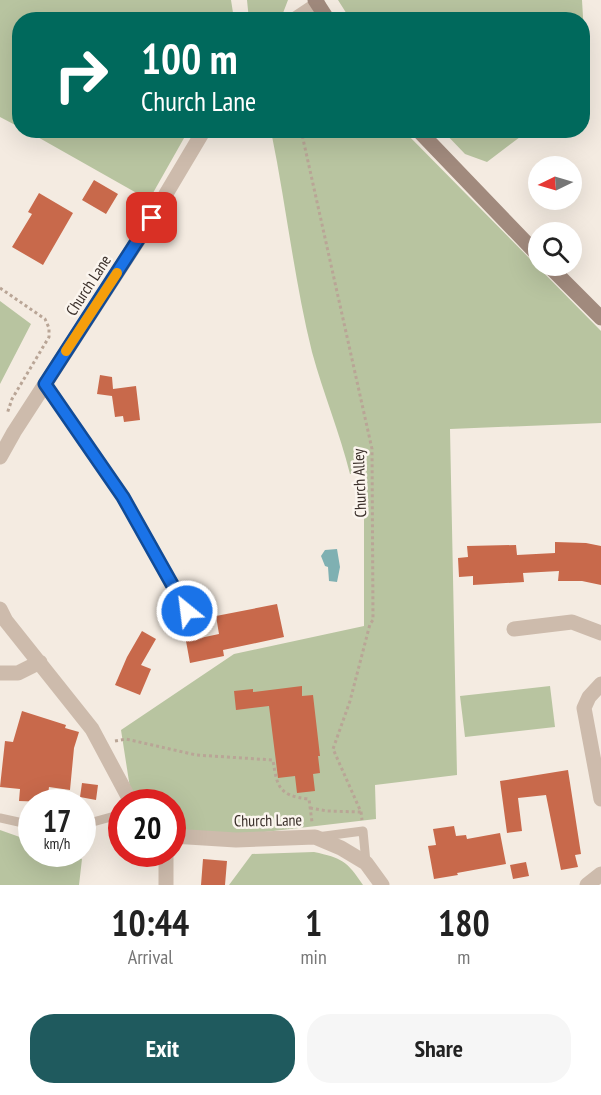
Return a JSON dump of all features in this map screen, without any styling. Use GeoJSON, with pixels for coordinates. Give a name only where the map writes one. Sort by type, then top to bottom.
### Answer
{"type":"FeatureCollection","features":[{"type":"Feature","properties":{"kind":"main road"},"geometry":{"type":"LineString","coordinates":[[426,138],[528,245]]}},
{"type":"Feature","properties":{"kind":"main road"},"geometry":{"type":"LineString","coordinates":[[559,276],[601,318]]}},
{"type":"Feature","properties":{"kind":"street"},"geometry":{"type":"LineString","coordinates":[[304,12],[317,2]]}},
{"type":"Feature","properties":{"kind":"street","name":"Church Lane"},"geometry":{"type":"LineString","coordinates":[[0,458],[14,432],[141,236],[199,138]]}},
{"type":"Feature","properties":{"kind":"street"},"geometry":{"type":"LineString","coordinates":[[0,609],[6,621],[101,743],[124,789]]}},
{"type":"Feature","properties":{"kind":"street"},"geometry":{"type":"LineString","coordinates":[[514,629],[572,622],[601,633]]}},
{"type":"Feature","properties":{"kind":"street"},"geometry":{"type":"LineString","coordinates":[[0,673],[18,673],[40,662]]}},
{"type":"Feature","properties":{"kind":"street"},"geometry":{"type":"LineString","coordinates":[[601,684],[589,697],[584,708],[601,799]]}},
{"type":"Feature","properties":{"kind":"street","name":"Church Lane"},"geometry":{"type":"LineString","coordinates":[[186,837],[236,840],[315,837],[341,848],[366,863],[382,885]]}},
{"type":"Feature","properties":{"kind":"street"},"geometry":{"type":"LineString","coordinates":[[166,867],[166,885]]}},
{"type":"Feature","properties":{"kind":"street"},"geometry":{"type":"LineString","coordinates":[[587,885],[601,874]]}},
{"type":"Feature","properties":{"kind":"lane"},"geometry":{"type":"LineString","coordinates":[[45,384],[123,497],[187,611]]}},
{"type":"Feature","properties":{"kind":"lane"},"geometry":{"type":"LineString","coordinates":[[0,818],[18,822]]}},
{"type":"Feature","properties":{"kind":"lane"},"geometry":{"type":"LineString","coordinates":[[315,837],[363,831],[366,863]]}},
{"type":"Feature","properties":{"kind":"path","name":"Church Alley"},"geometry":{"type":"LineString","coordinates":[[303,138],[372,450],[373,620],[350,701],[333,749],[361,812],[363,831]]}},
{"type":"Feature","properties":{"kind":"path"},"geometry":{"type":"LineString","coordinates":[[0,288],[45,320],[49,328],[49,337],[7,410],[7,419],[14,432]]}},
{"type":"Feature","properties":{"kind":"path"},"geometry":{"type":"LineString","coordinates":[[101,743],[126,739],[196,755],[273,760],[277,785],[296,798],[309,799],[315,837]]}},
{"type":"Feature","properties":{"kind":"path"},"geometry":{"type":"LineString","coordinates":[[310,808],[361,812]]}},
{"type":"Feature","properties":{"kind":"green space"},"geometry":{"type":"Polygon","coordinates":[[[0,0],[231,0],[233,12],[12,12],[12,123],[0,117],[0,0]]]}},
{"type":"Feature","properties":{"kind":"green space"},"geometry":{"type":"Polygon","coordinates":[[[247,0],[288,0],[283,12],[248,12],[247,0]]]}},
{"type":"Feature","properties":{"kind":"green space"},"geometry":{"type":"Polygon","coordinates":[[[338,0],[582,0],[583,12],[346,12],[338,0]]]}},
{"type":"Feature","properties":{"kind":"green space"},"geometry":{"type":"Polygon","coordinates":[[[39,138],[184,138],[149,200],[39,138]]]}},
{"type":"Feature","properties":{"kind":"green space"},"geometry":{"type":"Polygon","coordinates":[[[272,138],[411,138],[528,257],[528,276],[547,276],[601,331],[601,423],[450,429],[457,775],[375,785],[376,819],[238,835],[186,833],[186,789],[130,789],[121,730],[234,654],[364,626],[364,469],[350,474],[312,352],[272,138]]]}},
{"type":"Feature","properties":{"kind":"green space"},"geometry":{"type":"Polygon","coordinates":[[[450,138],[519,138],[487,162],[465,154],[450,138]]]}},
{"type":"Feature","properties":{"kind":"green space"},"geometry":{"type":"Polygon","coordinates":[[[0,301],[31,324],[0,384],[0,301]]]}},
{"type":"Feature","properties":{"kind":"green space"},"geometry":{"type":"Polygon","coordinates":[[[550,686],[555,727],[465,737],[460,696],[550,686]]]}},
{"type":"Feature","properties":{"kind":"green space"},"geometry":{"type":"Polygon","coordinates":[[[0,830],[18,836],[18,867],[81,867],[79,885],[0,885],[0,830]]]}},
{"type":"Feature","properties":{"kind":"green space"},"geometry":{"type":"Polygon","coordinates":[[[314,852],[343,862],[363,885],[229,885],[252,854],[314,852]]]}},
{"type":"Feature","properties":{"kind":"water"},"geometry":{"type":"Polygon","coordinates":[[[337,549],[340,567],[337,582],[329,581],[328,567],[325,566],[321,556],[325,550],[337,549]]]}},
{"type":"Feature","properties":{"kind":"building"},"geometry":{"type":"Polygon","coordinates":[[[94,180],[118,194],[106,214],[82,200],[94,180]]]}},
{"type":"Feature","properties":{"kind":"building"},"geometry":{"type":"Polygon","coordinates":[[[39,193],[73,213],[43,265],[12,247],[32,214],[28,212],[39,193]]]}},
{"type":"Feature","properties":{"kind":"building"},"geometry":{"type":"Polygon","coordinates":[[[100,375],[112,377],[113,389],[136,386],[140,420],[124,422],[123,416],[115,417],[112,396],[97,394],[100,375]]]}},
{"type":"Feature","properties":{"kind":"building"},"geometry":{"type":"Polygon","coordinates":[[[555,542],[601,546],[601,585],[582,581],[558,581],[559,571],[523,573],[524,582],[473,585],[473,576],[459,577],[458,558],[468,557],[467,546],[516,545],[517,555],[555,553],[555,542]]]}},
{"type":"Feature","properties":{"kind":"building"},"geometry":{"type":"Polygon","coordinates":[[[277,604],[284,637],[223,650],[224,656],[190,663],[186,641],[219,634],[216,616],[277,604]]]}},
{"type":"Feature","properties":{"kind":"building"},"geometry":{"type":"Polygon","coordinates":[[[142,631],[156,639],[141,665],[151,669],[140,695],[115,685],[142,631]]]}},
{"type":"Feature","properties":{"kind":"building"},"geometry":{"type":"Polygon","coordinates":[[[302,686],[302,696],[313,695],[320,773],[313,774],[315,791],[297,793],[295,776],[278,778],[269,706],[236,710],[234,691],[253,689],[253,692],[302,686]]]}},
{"type":"Feature","properties":{"kind":"building"},"geometry":{"type":"Polygon","coordinates":[[[22,711],[66,725],[65,728],[79,732],[74,748],[70,789],[0,787],[5,741],[13,742],[22,711]]]}},
{"type":"Feature","properties":{"kind":"building"},"geometry":{"type":"Polygon","coordinates":[[[568,770],[581,854],[575,855],[578,867],[561,870],[546,795],[518,798],[522,831],[507,833],[500,781],[568,770]]]}},
{"type":"Feature","properties":{"kind":"building"},"geometry":{"type":"Polygon","coordinates":[[[82,783],[98,785],[96,800],[96,789],[81,789],[82,783]]]}},
{"type":"Feature","properties":{"kind":"building"},"geometry":{"type":"Polygon","coordinates":[[[454,826],[456,836],[466,835],[467,839],[500,833],[506,864],[434,879],[428,846],[436,845],[433,829],[454,826]]]}},
{"type":"Feature","properties":{"kind":"building"},"geometry":{"type":"Polygon","coordinates":[[[203,859],[227,861],[225,885],[201,885],[203,859]]]}},
{"type":"Feature","properties":{"kind":"building"},"geometry":{"type":"Polygon","coordinates":[[[526,862],[529,876],[513,879],[510,865],[526,862]]]}},
{"type":"Feature","properties":{"kind":"slow traffic"},"geometry":{"type":"LineString","coordinates":[[66,351],[117,273]]}},
{"type":"Feature","properties":{"kind":"route"},"geometry":{"type":"LineString","coordinates":[[152,218],[45,384],[123,497],[187,611]]}}]}
